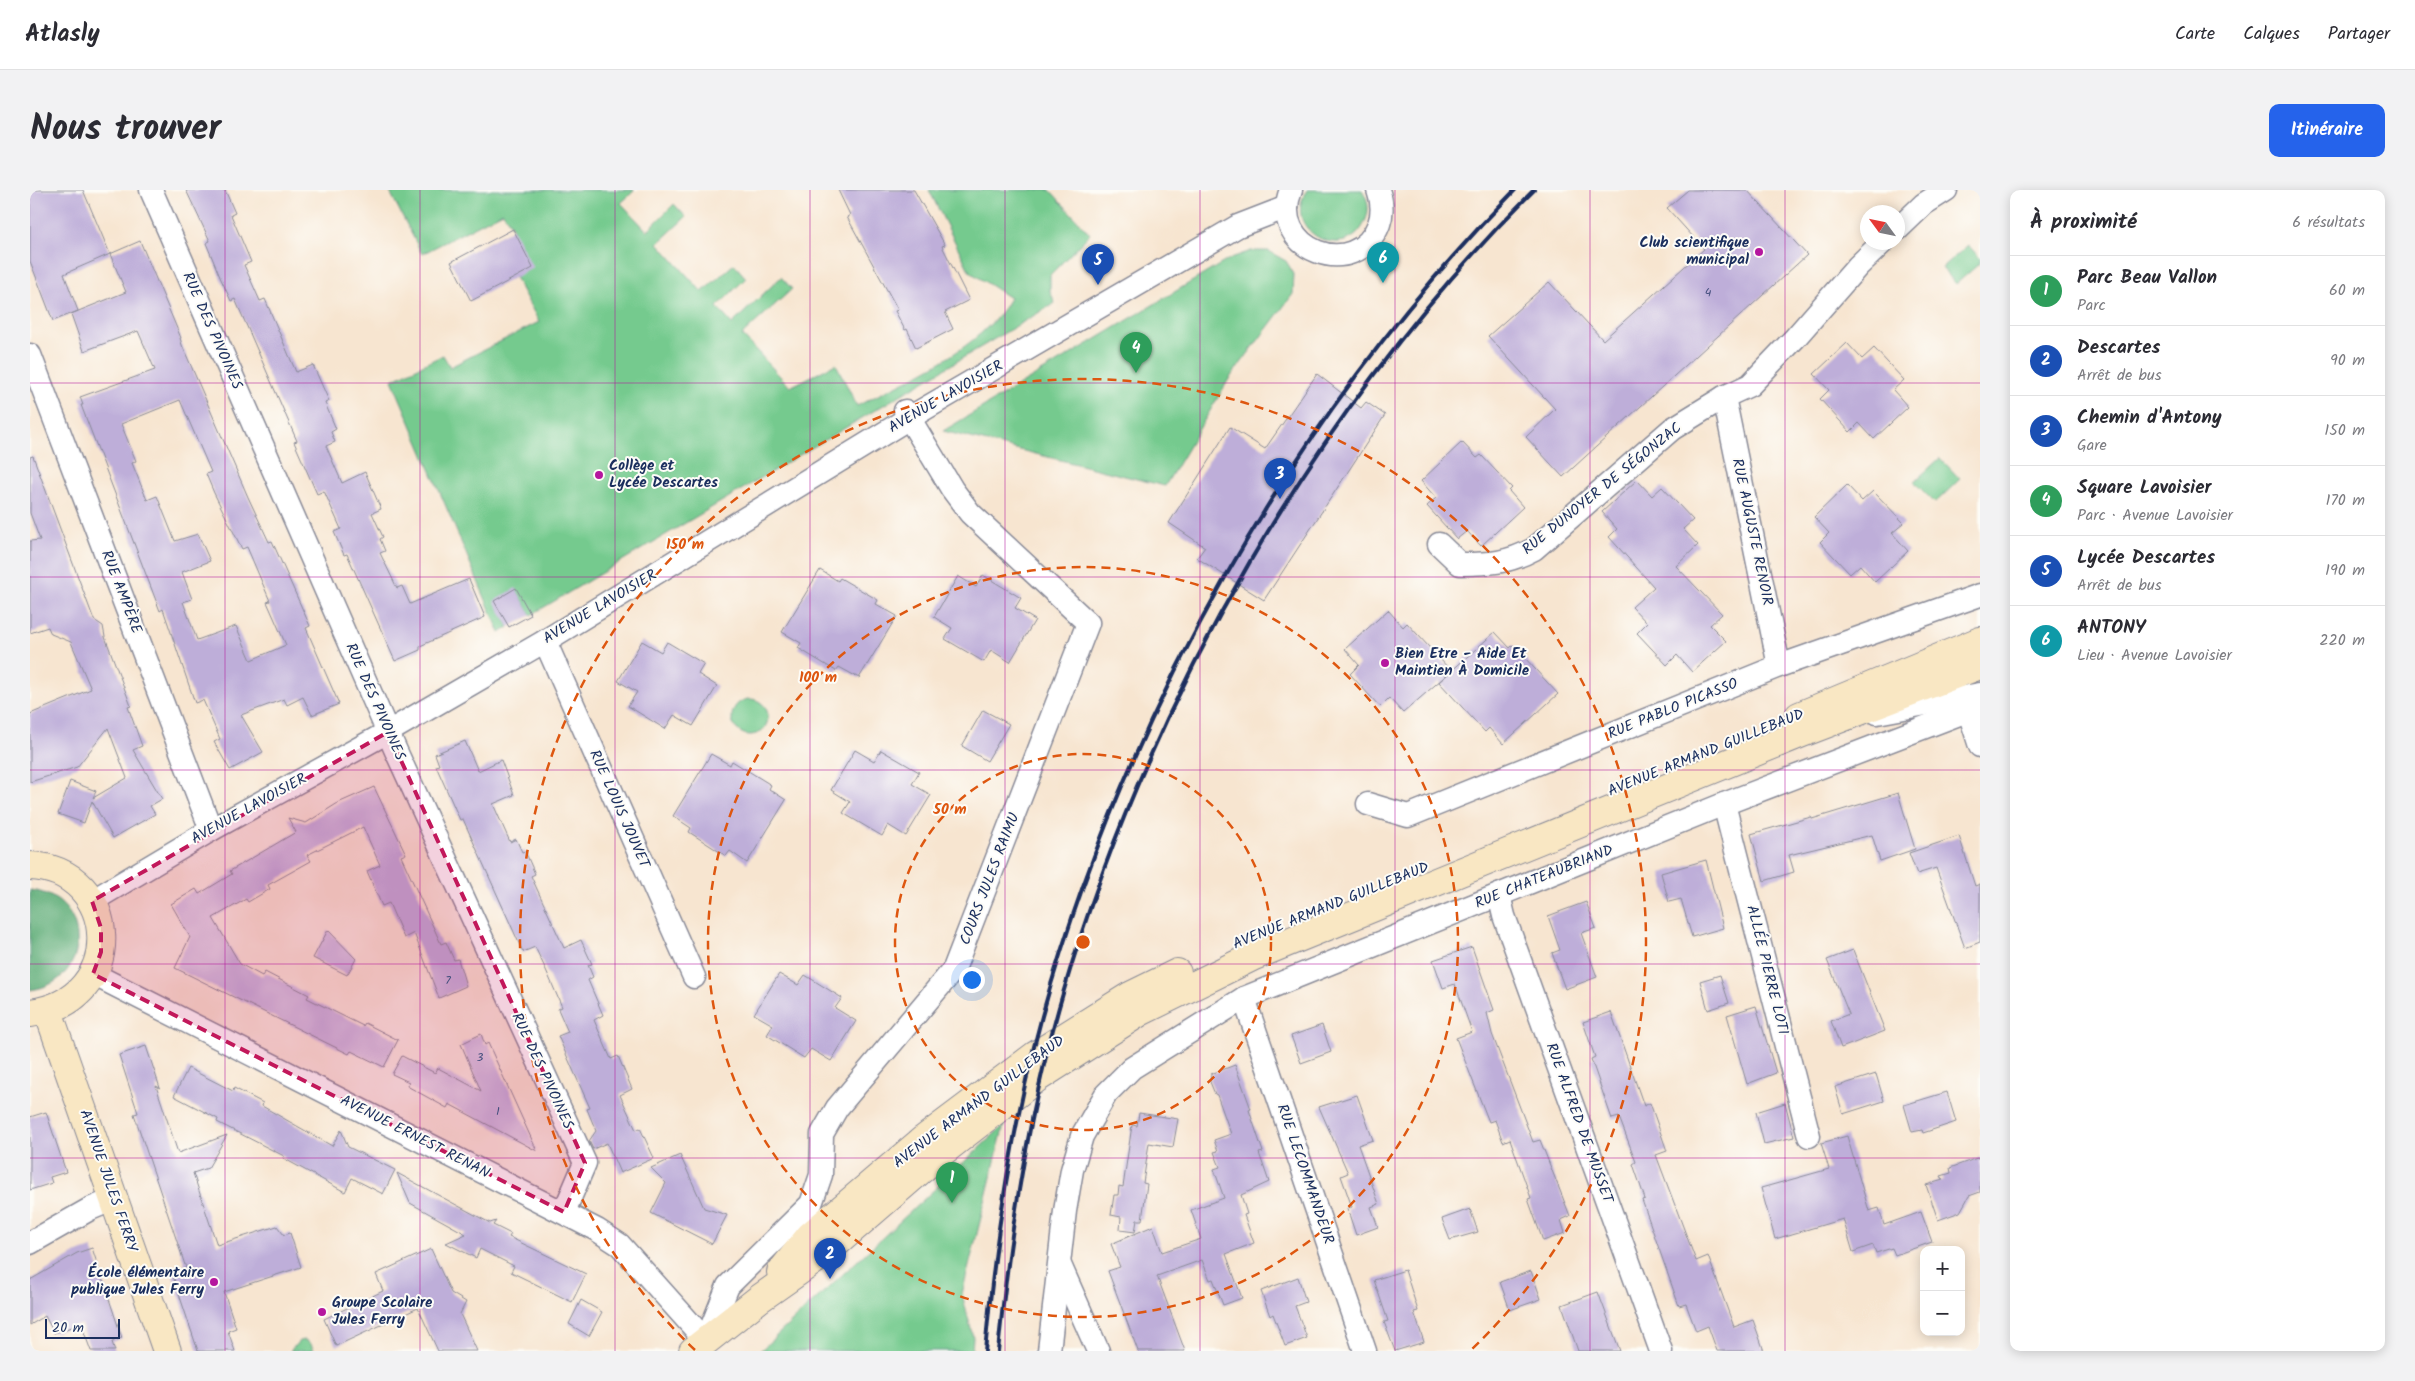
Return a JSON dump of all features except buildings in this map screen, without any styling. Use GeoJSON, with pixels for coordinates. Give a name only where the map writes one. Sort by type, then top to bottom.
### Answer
{"type":"FeatureCollection","features":[{"type":"Feature","properties":{"kind":"street","name":"RUE DES PIVOINES"},"geometry":{"type":"LineString","coordinates":[[150,190],[388,732],[585,1163],[564,1212]]}},
{"type":"Feature","properties":{"kind":"street","name":"AVENUE LAVOISIER"},"geometry":{"type":"LineString","coordinates":[[92,901],[211,830],[388,732],[545,641],[907,414],[1289,198],[1290,224],[1296,236],[1305,246],[1323,254],[1342,256],[1355,251],[1376,232],[1382,206],[1378,190]]}},
{"type":"Feature","properties":{"kind":"street"},"geometry":{"type":"LineString","coordinates":[[1905,222],[1924,204],[1946,190]]}},
{"type":"Feature","properties":{"kind":"street","name":"RUE DUNOYER DE SÉGONZAC"},"geometry":{"type":"LineString","coordinates":[[1439,544],[1460,564],[1497,564],[1517,558],[1534,549],[1672,429],[1724,397],[1750,385],[1875,250]]}},
{"type":"Feature","properties":{"kind":"street","name":"RUE AMPÈRE"},"geometry":{"type":"LineString","coordinates":[[30,355],[211,830]]}},
{"type":"Feature","properties":{"kind":"street","name":"RUE AUGUSTE RENOIR"},"geometry":{"type":"LineString","coordinates":[[1724,397],[1779,666]]}},
{"type":"Feature","properties":{"kind":"street","name":"COURS JULES RAIMU"},"geometry":{"type":"LineString","coordinates":[[700,1346],[728,1286],[811,1204],[821,1175],[822,1134],[837,1108],[954,969],[1088,623],[970,513],[952,490],[907,414]]}},
{"type":"Feature","properties":{"kind":"street","name":"RUE PABLO PICASSO"},"geometry":{"type":"LineString","coordinates":[[1368,804],[1408,816],[1779,666],[1980,595]]}},
{"type":"Feature","properties":{"kind":"street","name":"RUE LOUIS JOUVET"},"geometry":{"type":"LineString","coordinates":[[545,641],[694,977]]}},
{"type":"Feature","properties":{"kind":"street","name":"AVENUE ARMAND GUILLEBAUD"},"geometry":{"type":"LineString","coordinates":[[759,1298],[810,1236],[922,1140],[1036,1055],[1130,996],[1246,939],[1980,641]]}},
{"type":"Feature","properties":{"kind":"street","name":"AVENUE ARMAND GUILLEBAUD"},"geometry":{"type":"LineString","coordinates":[[700,1346],[759,1298],[826,1252],[937,1156],[1036,1078],[1140,1012],[1254,956],[1802,733],[1980,665]]}},
{"type":"Feature","properties":{"kind":"street"},"geometry":{"type":"LineString","coordinates":[[1837,720],[1976,704],[1980,746]]}},
{"type":"Feature","properties":{"kind":"street","name":"RUE CHATEAUBRIAND"},"geometry":{"type":"LineString","coordinates":[[1049,1351],[1072,1170],[1082,1136],[1106,1094],[1132,1068],[1244,998],[1976,704]]}},
{"type":"Feature","properties":{"kind":"street","name":"ALLÉE PIERRE LOTI"},"geometry":{"type":"LineString","coordinates":[[1724,804],[1809,1136]]}},
{"type":"Feature","properties":{"kind":"street"},"geometry":{"type":"LineString","coordinates":[[30,866],[57,872],[78,885],[92,901],[101,928],[101,952],[93,974],[82,990],[67,1003],[39,1012]]}},
{"type":"Feature","properties":{"kind":"street","name":"RUE ALFRED DE MUSSET"},"geometry":{"type":"LineString","coordinates":[[1499,895],[1504,916],[1661,1351]]}},
{"type":"Feature","properties":{"kind":"street","name":"AVENUE ERNEST RENAN"},"geometry":{"type":"LineString","coordinates":[[93,974],[564,1212],[620,1245],[700,1346]]}},
{"type":"Feature","properties":{"kind":"street","name":"RUE LECOMMANDEUR"},"geometry":{"type":"LineString","coordinates":[[1244,998],[1365,1351]]}},
{"type":"Feature","properties":{"kind":"street","name":"AVENUE JULES FERRY"},"geometry":{"type":"LineString","coordinates":[[39,1012],[114,1199],[167,1351]]}},
{"type":"Feature","properties":{"kind":"street"},"geometry":{"type":"LineString","coordinates":[[30,1243],[90,1208],[114,1199]]}},
{"type":"Feature","properties":{"kind":"street"},"geometry":{"type":"LineString","coordinates":[[1060,1265],[1098,1351]]}},
{"type":"Feature","properties":{"kind":"highlighted area"},"geometry":{"type":"Polygon","coordinates":[[[388,732],[585,1163],[564,1212],[93,974],[101,952],[101,928],[92,901],[388,732]]]}},
{"type":"Feature","properties":{"kind":"green space","name":"Collège et Lycée Descartes"},"geometry":{"type":"Polygon","coordinates":[[[389,190],[635,190],[621,203],[647,231],[674,204],[686,217],[658,243],[702,292],[734,264],[746,278],[717,307],[732,324],[781,277],[792,289],[742,335],[790,387],[836,364],[857,406],[942,361],[963,347],[982,333],[998,316],[1010,298],[970,272],[929,190],[1050,190],[1090,234],[1050,275],[1050,291],[1055,303],[531,615],[516,589],[495,601],[509,627],[500,633],[392,380],[443,355],[450,367],[539,322],[515,277],[513,229],[503,212],[422,254],[389,190]]]}},
{"type":"Feature","properties":{"kind":"green space"},"geometry":{"type":"Polygon","coordinates":[[[1307,190],[1362,190],[1367,200],[1368,212],[1357,233],[1346,241],[1332,242],[1320,238],[1309,230],[1302,219],[1301,205],[1307,190]]]}},
{"type":"Feature","properties":{"kind":"green space"},"geometry":{"type":"Polygon","coordinates":[[[1968,245],[1980,258],[1980,263],[1956,284],[1942,268],[1968,245]]]}},
{"type":"Feature","properties":{"kind":"green space"},"geometry":{"type":"Polygon","coordinates":[[[1251,251],[1268,251],[1286,261],[1294,274],[1293,294],[1229,379],[1165,486],[943,431],[1231,258],[1251,251]]]}},
{"type":"Feature","properties":{"kind":"green space"},"geometry":{"type":"Polygon","coordinates":[[[1940,458],[1960,479],[1935,503],[1914,482],[1940,458]]]}},
{"type":"Feature","properties":{"kind":"green space"},"geometry":{"type":"Polygon","coordinates":[[[750,699],[757,700],[763,704],[767,710],[767,724],[763,730],[757,734],[750,735],[743,734],[737,730],[733,724],[732,717],[733,710],[737,704],[743,700],[750,699]]]}},
{"type":"Feature","properties":{"kind":"green space"},"geometry":{"type":"Polygon","coordinates":[[[30,890],[51,896],[65,908],[74,923],[77,940],[74,957],[65,972],[51,984],[30,990],[30,890]]]}},
{"type":"Feature","properties":{"kind":"green space"},"geometry":{"type":"Polygon","coordinates":[[[1004,1125],[962,1294],[973,1337],[972,1351],[760,1351],[1004,1125]]]}},
{"type":"Feature","properties":{"kind":"green space"},"geometry":{"type":"Polygon","coordinates":[[[305,1340],[311,1344],[314,1351],[290,1351],[299,1341],[305,1340]]]}},
{"type":"Feature","properties":{"kind":"railway"},"geometry":{"type":"LineString","coordinates":[[985,1351],[994,1266],[1006,1182],[1031,1057],[1042,1016],[1077,903],[1120,791],[1170,681],[1227,574],[1291,470],[1360,371],[1435,277],[1515,190]]}},
{"type":"Feature","properties":{"kind":"railway"},"geometry":{"type":"LineString","coordinates":[[998,1351],[1008,1260],[1022,1169],[1052,1034],[1064,990],[1100,881],[1143,772],[1193,665],[1250,561],[1313,460],[1382,364],[1456,274],[1534,190]]}},
{"type":"Feature","properties":{"kind":"place","name":"Club scientifique municipal"},"geometry":{"type":"Point","coordinates":[1759,252]}},
{"type":"Feature","properties":{"kind":"place","name":"ANTONY"},"geometry":{"type":"Point","coordinates":[1383,283]}},
{"type":"Feature","properties":{"kind":"place","name":"Lycée Descartes"},"geometry":{"type":"Point","coordinates":[1098,285]}},
{"type":"Feature","properties":{"kind":"place","name":"Square Lavoisier"},"geometry":{"type":"Point","coordinates":[1136,373]}},
{"type":"Feature","properties":{"kind":"place","name":"Collège et Lycée Descartes"},"geometry":{"type":"Point","coordinates":[599,475]}},
{"type":"Feature","properties":{"kind":"place","name":"Chemin d'Antony"},"geometry":{"type":"Point","coordinates":[1280,499]}},
{"type":"Feature","properties":{"kind":"place","name":"Bien Etre - Aide Et Maintien À Domicile"},"geometry":{"type":"Point","coordinates":[1385,663]}},
{"type":"Feature","properties":{"kind":"place","name":"Parc Beau Vallon"},"geometry":{"type":"Point","coordinates":[952,1203]}},
{"type":"Feature","properties":{"kind":"place","name":"Descartes"},"geometry":{"type":"Point","coordinates":[830,1279]}},
{"type":"Feature","properties":{"kind":"place","name":"École élémentaire publique Jules Ferry"},"geometry":{"type":"Point","coordinates":[214,1282]}},
{"type":"Feature","properties":{"kind":"place","name":"Groupe Scolaire Jules Ferry"},"geometry":{"type":"Point","coordinates":[322,1312]}}]}
